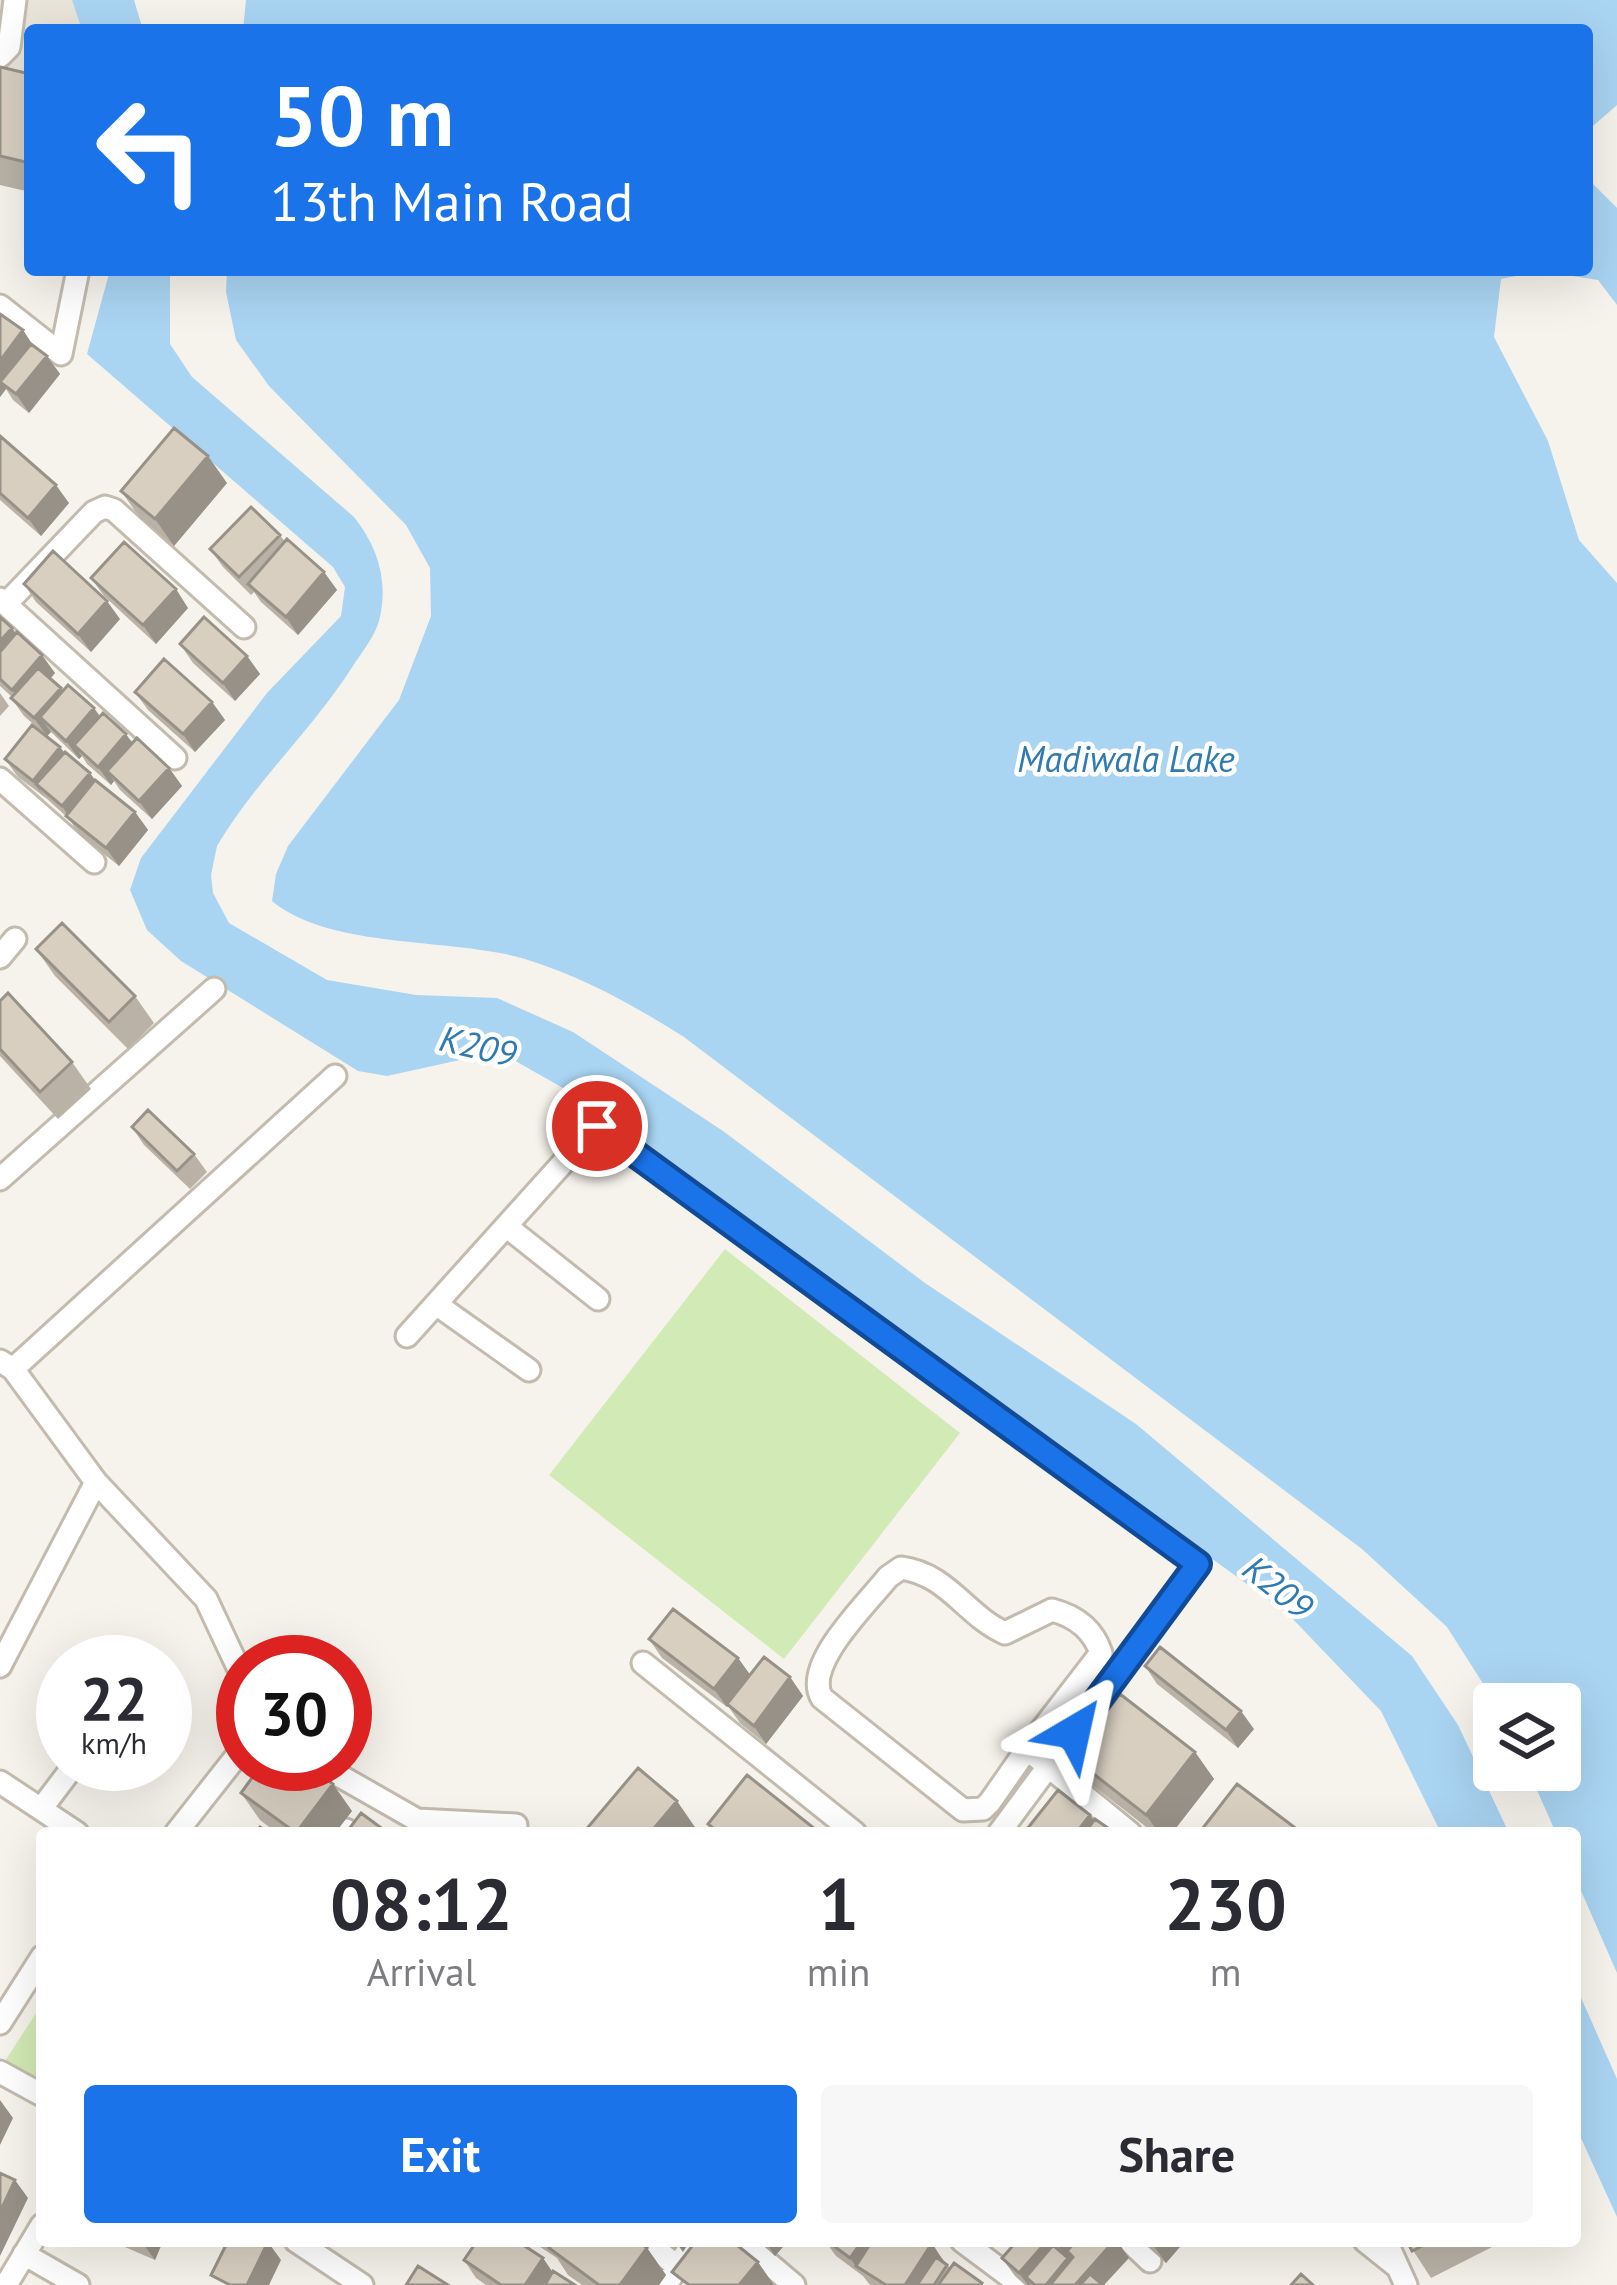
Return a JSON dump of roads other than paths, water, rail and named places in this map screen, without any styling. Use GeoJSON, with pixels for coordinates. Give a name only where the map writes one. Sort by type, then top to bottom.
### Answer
{"type":"FeatureCollection","features":[{"type":"Feature","properties":{"kind":"street"},"geometry":{"type":"LineString","coordinates":[[0,56],[9,47],[15,0]]}},
{"type":"Feature","properties":{"kind":"street"},"geometry":{"type":"LineString","coordinates":[[0,305],[61,354],[77,276]]}},
{"type":"Feature","properties":{"kind":"street"},"geometry":{"type":"LineString","coordinates":[[175,758],[3,601],[94,512],[105,508],[114,510],[244,627]]}},
{"type":"Feature","properties":{"kind":"street"},"geometry":{"type":"LineString","coordinates":[[0,779],[94,862]]}},
{"type":"Feature","properties":{"kind":"street"},"geometry":{"type":"LineString","coordinates":[[0,1179],[214,989]]}},
{"type":"Feature","properties":{"kind":"street"},"geometry":{"type":"LineString","coordinates":[[223,1635],[206,1599],[96,1482],[6,1365],[335,1076]]}},
{"type":"Feature","properties":{"kind":"street"},"geometry":{"type":"LineString","coordinates":[[407,1336],[597,1126],[1198,1564],[1003,1827]]}},
{"type":"Feature","properties":{"kind":"street"},"geometry":{"type":"LineString","coordinates":[[506,1226],[598,1299]]}},
{"type":"Feature","properties":{"kind":"street"},"geometry":{"type":"LineString","coordinates":[[436,1304],[529,1370]]}},
{"type":"Feature","properties":{"kind":"street"},"geometry":{"type":"LineString","coordinates":[[0,1666],[96,1482]]}},
{"type":"Feature","properties":{"kind":"street"},"geometry":{"type":"LineString","coordinates":[[902,1568],[954,1590],[993,1628],[1006,1633],[1052,1610],[1069,1615],[1096,1638],[1101,1653],[1027,1749],[991,1802],[983,1809],[963,1810],[822,1698],[816,1675],[823,1659],[888,1577],[902,1568]]}},
{"type":"Feature","properties":{"kind":"street"},"geometry":{"type":"LineString","coordinates":[[643,1663],[848,1827]]}},
{"type":"Feature","properties":{"kind":"street"},"geometry":{"type":"LineString","coordinates":[[1027,1749],[1123,1827]]}},
{"type":"Feature","properties":{"kind":"street"},"geometry":{"type":"LineString","coordinates":[[0,1782],[68,1827]]}},
{"type":"Feature","properties":{"kind":"street"},"geometry":{"type":"LineString","coordinates":[[181,1827],[216,1782]]}},
{"type":"Feature","properties":{"kind":"street"},"geometry":{"type":"LineString","coordinates":[[41,1809],[55,1791]]}},
{"type":"Feature","properties":{"kind":"street"},"geometry":{"type":"LineString","coordinates":[[363,1791],[421,1827],[516,1825]]}},
{"type":"Feature","properties":{"kind":"street"},"geometry":{"type":"LineString","coordinates":[[0,2024],[36,1967]]}},
{"type":"Feature","properties":{"kind":"street"},"geometry":{"type":"LineString","coordinates":[[0,2072],[36,2092]]}},
{"type":"Feature","properties":{"kind":"street"},"geometry":{"type":"LineString","coordinates":[[6,2285],[36,2235]]}},
{"type":"Feature","properties":{"kind":"street"},"geometry":{"type":"LineString","coordinates":[[305,2247],[362,2285]]}},
{"type":"Feature","properties":{"kind":"street"},"geometry":{"type":"LineString","coordinates":[[650,2247],[672,2276],[690,2247]]}},
{"type":"Feature","properties":{"kind":"street"},"geometry":{"type":"LineString","coordinates":[[749,2247],[794,2285]]}},
{"type":"Feature","properties":{"kind":"street"},"geometry":{"type":"LineString","coordinates":[[970,2247],[1018,2284]]}},
{"type":"Feature","properties":{"kind":"street"},"geometry":{"type":"LineString","coordinates":[[1135,2247],[1150,2261]]}},
{"type":"Feature","properties":{"kind":"street"},"geometry":{"type":"LineString","coordinates":[[1371,2247],[1401,2275]]}},
{"type":"Feature","properties":{"kind":"street"},"geometry":{"type":"LineString","coordinates":[[1389,2247],[1401,2275]]}},
{"type":"Feature","properties":{"kind":"street"},"geometry":{"type":"LineString","coordinates":[[24,2254],[78,2285]]}},
{"type":"Feature","properties":{"kind":"water"},"geometry":{"type":"Polygon","coordinates":[[[72,0],[134,0],[141,24],[80,24],[72,0]]]}},
{"type":"Feature","properties":{"kind":"water","name":"Madiwala Lake"},"geometry":{"type":"Polygon","coordinates":[[[246,0],[1617,0],[1617,105],[1593,126],[1593,24],[244,24],[246,0]]]}},
{"type":"Feature","properties":{"kind":"water","name":"Madiwala Lake"},"geometry":{"type":"Polygon","coordinates":[[[1593,184],[1617,208],[1617,305],[1598,280],[1572,276],[1593,276],[1593,184]]]}},
{"type":"Feature","properties":{"kind":"water","name":"K209"},"geometry":{"type":"Polygon","coordinates":[[[108,276],[170,276],[170,344],[192,377],[354,517],[375,553],[382,579],[382,607],[371,639],[217,846],[213,893],[229,923],[327,980],[416,995],[497,998],[573,1032],[723,1131],[925,1283],[1136,1424],[1412,1656],[1458,1725],[1473,1757],[1473,1791],[1489,1791],[1506,1827],[1438,1827],[1381,1711],[1288,1614],[570,1092],[512,1059],[469,1058],[387,1076],[358,1071],[181,961],[147,930],[130,890],[141,858],[267,693],[341,616],[345,587],[333,567],[87,354],[108,276]]]}},
{"type":"Feature","properties":{"kind":"water","name":"Madiwala Lake"},"geometry":{"type":"Polygon","coordinates":[[[227,276],[1516,276],[1501,279],[1494,337],[1548,441],[1579,540],[1617,583],[1617,1973],[1581,1891],[1581,1827],[1553,1827],[1537,1791],[1581,1791],[1581,1683],[1483,1683],[1447,1627],[1362,1549],[684,1037],[646,1014],[568,974],[525,959],[326,928],[272,901],[276,874],[288,846],[399,700],[431,616],[430,568],[406,525],[269,386],[236,340],[227,276]]]}},
{"type":"Feature","properties":{"kind":"water"},"geometry":{"type":"Polygon","coordinates":[[[1581,1998],[1617,2079],[1617,2217],[1581,2138],[1581,1998]]]}}]}
